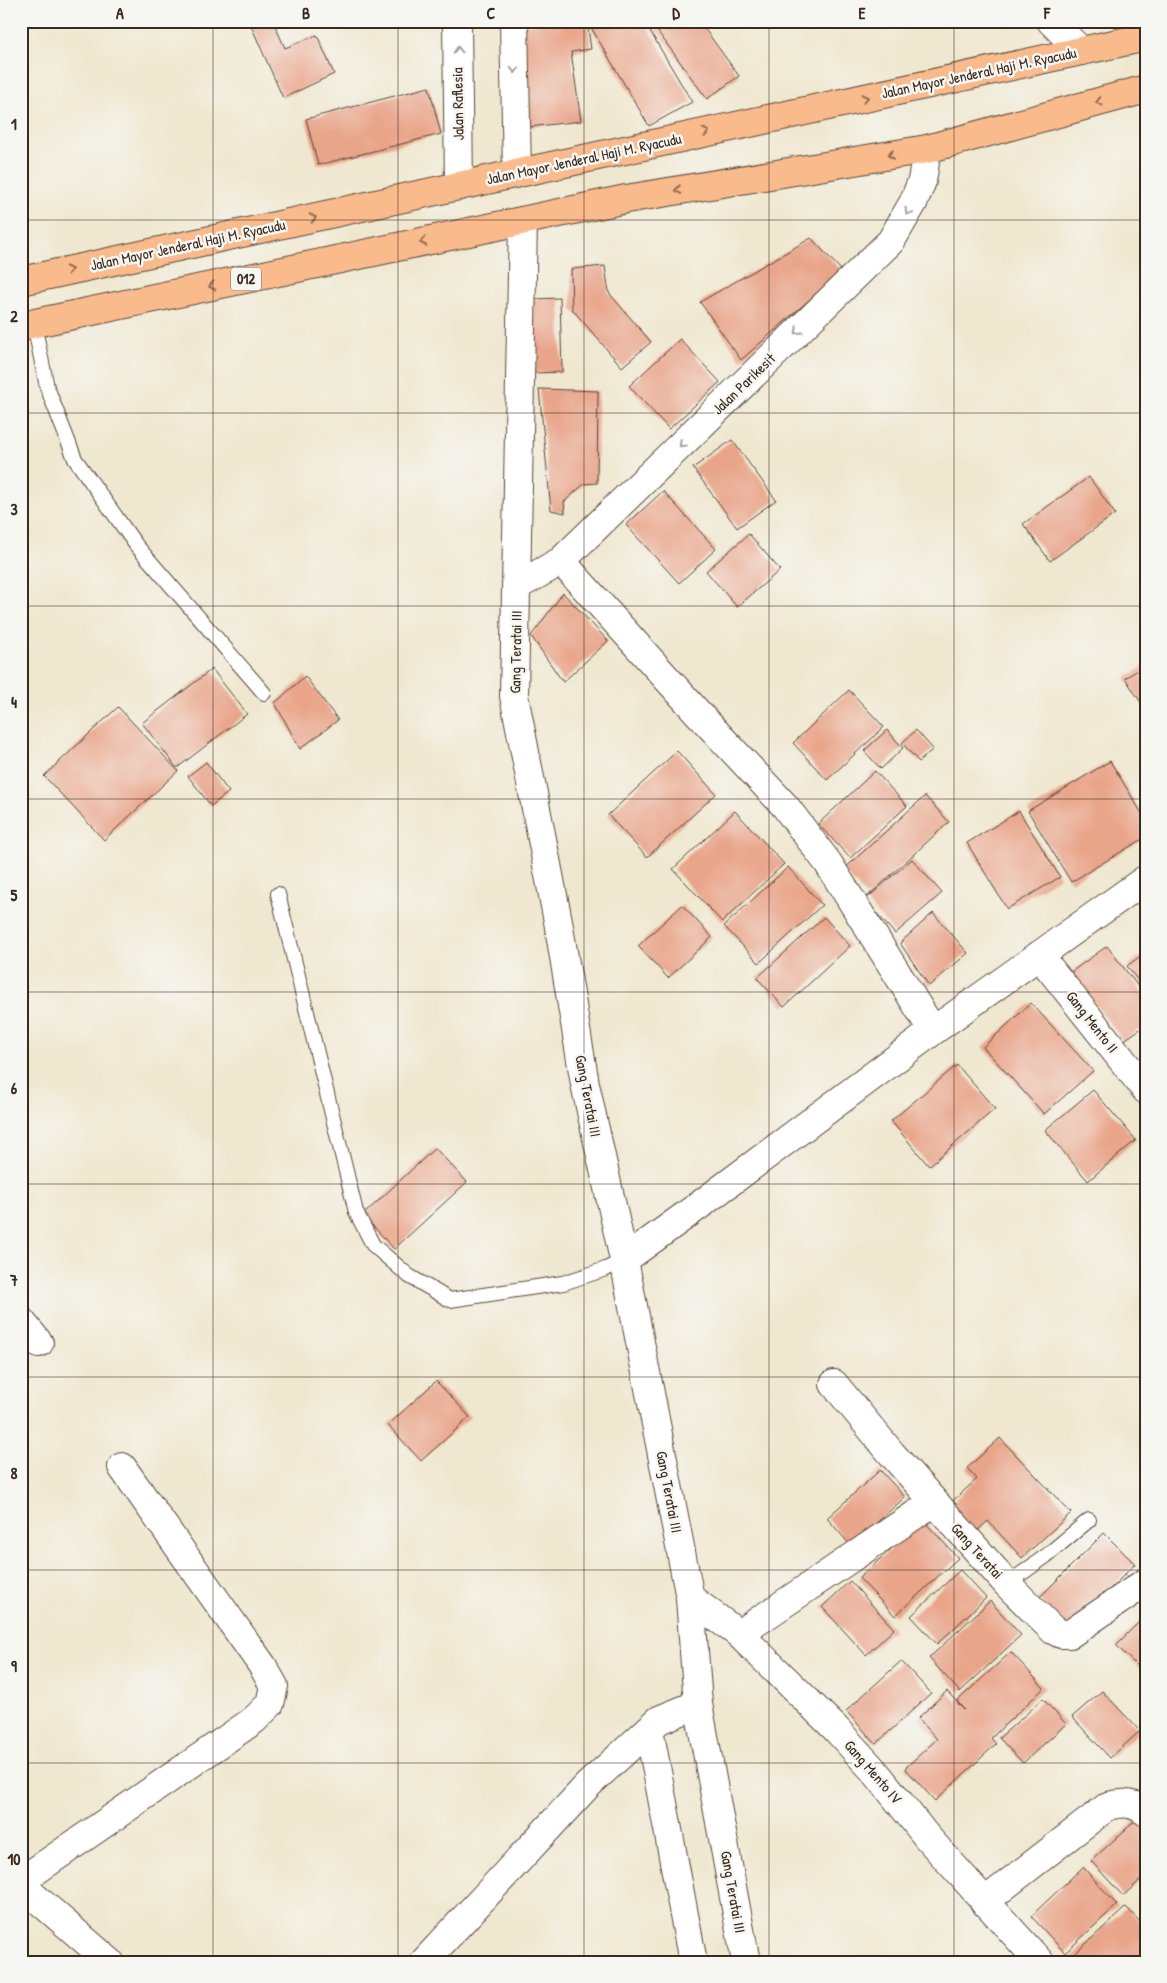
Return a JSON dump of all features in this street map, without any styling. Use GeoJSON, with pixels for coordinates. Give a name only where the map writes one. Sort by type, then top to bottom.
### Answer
{"type":"FeatureCollection","features":[{"type":"Feature","properties":{"kind":"main road","name":"Jalan Mayor Jenderal Haji M. Ryacudu"},"geometry":{"type":"LineString","coordinates":[[21,280],[1146,37]]}},
{"type":"Feature","properties":{"kind":"main road"},"geometry":{"type":"LineString","coordinates":[[1091,49],[1126,54],[1146,50]]}},
{"type":"Feature","properties":{"kind":"main road"},"geometry":{"type":"LineString","coordinates":[[517,222],[626,199],[927,149],[1146,89]]}},
{"type":"Feature","properties":{"kind":"main road","name":"012"},"geometry":{"type":"LineString","coordinates":[[28,325],[517,222]]}},
{"type":"Feature","properties":{"kind":"street","name":"Jalan Raflesia"},"geometry":{"type":"LineString","coordinates":[[458,21],[465,185]]}},
{"type":"Feature","properties":{"kind":"street"},"geometry":{"type":"LineString","coordinates":[[511,175],[514,21]]}},
{"type":"Feature","properties":{"kind":"street"},"geometry":{"type":"LineString","coordinates":[[1051,21],[1091,49]]}},
{"type":"Feature","properties":{"kind":"street","name":"Jalan Parikesit"},"geometry":{"type":"LineString","coordinates":[[517,586],[562,561],[891,241],[919,189],[927,149]]}},
{"type":"Feature","properties":{"kind":"street","name":"Gang Teratai III"},"geometry":{"type":"LineString","coordinates":[[517,222],[517,586],[514,696],[558,921],[615,1264],[690,1598],[693,1706],[746,1962]]}},
{"type":"Feature","properties":{"kind":"street"},"geometry":{"type":"LineString","coordinates":[[562,561],[698,713],[785,806],[828,863],[933,1032]]}},
{"type":"Feature","properties":{"kind":"street"},"geometry":{"type":"LineString","coordinates":[[615,1264],[698,1208],[933,1032],[1146,879]]}},
{"type":"Feature","properties":{"kind":"street","name":"Gang Mento II"},"geometry":{"type":"LineString","coordinates":[[1039,955],[1146,1090]]}},
{"type":"Feature","properties":{"kind":"street"},"geometry":{"type":"LineString","coordinates":[[21,1321],[39,1343]]}},
{"type":"Feature","properties":{"kind":"street","name":"Gang Teratai"},"geometry":{"type":"LineString","coordinates":[[834,1384],[934,1502],[1007,1584],[1053,1630],[1061,1634],[1070,1634],[1146,1582]]}},
{"type":"Feature","properties":{"kind":"street"},"geometry":{"type":"LineString","coordinates":[[21,1881],[254,1720],[270,1704],[274,1686],[262,1665],[122,1467]]}},
{"type":"Feature","properties":{"kind":"street"},"geometry":{"type":"LineString","coordinates":[[739,1634],[934,1502]]}},
{"type":"Feature","properties":{"kind":"street","name":"Gang Mento IV"},"geometry":{"type":"LineString","coordinates":[[690,1598],[739,1634],[836,1729],[866,1761],[927,1837],[1040,1962]]}},
{"type":"Feature","properties":{"kind":"street"},"geometry":{"type":"LineString","coordinates":[[424,1962],[588,1785],[654,1724],[693,1706]]}},
{"type":"Feature","properties":{"kind":"street"},"geometry":{"type":"LineString","coordinates":[[654,1724],[693,1962]]}},
{"type":"Feature","properties":{"kind":"street"},"geometry":{"type":"LineString","coordinates":[[984,1902],[1108,1806],[1121,1803],[1134,1806],[1146,1812]]}},
{"type":"Feature","properties":{"kind":"street"},"geometry":{"type":"LineString","coordinates":[[21,1885],[110,1962]]}},
{"type":"Feature","properties":{"kind":"lane"},"geometry":{"type":"LineString","coordinates":[[28,325],[46,387],[75,459],[136,545],[264,692]]}},
{"type":"Feature","properties":{"kind":"lane"},"geometry":{"type":"LineString","coordinates":[[278,894],[356,1212],[373,1245],[409,1276],[450,1300],[563,1283],[615,1264]]}},
{"type":"Feature","properties":{"kind":"lane"},"geometry":{"type":"LineString","coordinates":[[1007,1584],[1046,1556],[1089,1520]]}},
{"type":"Feature","properties":{"kind":"building"},"geometry":{"type":"Polygon","coordinates":[[[249,21],[273,21],[285,48],[317,35],[334,74],[283,98],[249,21]]]}},
{"type":"Feature","properties":{"kind":"building"},"geometry":{"type":"Polygon","coordinates":[[[549,21],[587,21],[591,49],[571,52],[581,121],[529,127],[522,26],[549,21]]]}},
{"type":"Feature","properties":{"kind":"building"},"geometry":{"type":"Polygon","coordinates":[[[593,21],[644,21],[692,102],[649,126],[589,24],[593,21]]]}},
{"type":"Feature","properties":{"kind":"building"},"geometry":{"type":"Polygon","coordinates":[[[650,21],[699,21],[739,76],[707,99],[650,21]]]}},
{"type":"Feature","properties":{"kind":"building"},"geometry":{"type":"Polygon","coordinates":[[[429,87],[441,134],[318,165],[306,119],[429,87]]]}},
{"type":"Feature","properties":{"kind":"building"},"geometry":{"type":"Polygon","coordinates":[[[811,238],[842,271],[741,360],[700,302],[811,238]]]}},
{"type":"Feature","properties":{"kind":"building"},"geometry":{"type":"Polygon","coordinates":[[[605,266],[609,293],[651,342],[622,367],[572,309],[571,269],[605,266]]]}},
{"type":"Feature","properties":{"kind":"building"},"geometry":{"type":"Polygon","coordinates":[[[560,298],[562,372],[534,373],[532,299],[560,298]]]}},
{"type":"Feature","properties":{"kind":"building"},"geometry":{"type":"Polygon","coordinates":[[[680,339],[720,382],[669,429],[629,386],[680,339]]]}},
{"type":"Feature","properties":{"kind":"building"},"geometry":{"type":"Polygon","coordinates":[[[539,389],[598,391],[597,483],[584,484],[564,502],[565,513],[551,510],[539,389]]]}},
{"type":"Feature","properties":{"kind":"building"},"geometry":{"type":"Polygon","coordinates":[[[732,440],[776,500],[737,528],[693,468],[732,440]]]}},
{"type":"Feature","properties":{"kind":"building"},"geometry":{"type":"Polygon","coordinates":[[[1089,477],[1115,514],[1050,561],[1023,524],[1089,477]]]}},
{"type":"Feature","properties":{"kind":"building"},"geometry":{"type":"Polygon","coordinates":[[[663,491],[716,549],[679,583],[626,525],[663,491]]]}},
{"type":"Feature","properties":{"kind":"building"},"geometry":{"type":"Polygon","coordinates":[[[749,534],[780,570],[737,607],[706,571],[749,534]]]}},
{"type":"Feature","properties":{"kind":"building"},"geometry":{"type":"Polygon","coordinates":[[[563,593],[608,641],[563,682],[531,636],[563,593]]]}},
{"type":"Feature","properties":{"kind":"building"},"geometry":{"type":"Polygon","coordinates":[[[1146,665],[1146,710],[1125,678],[1146,665]]]}},
{"type":"Feature","properties":{"kind":"building"},"geometry":{"type":"Polygon","coordinates":[[[212,669],[247,714],[177,768],[142,723],[212,669]]]}},
{"type":"Feature","properties":{"kind":"building"},"geometry":{"type":"Polygon","coordinates":[[[305,676],[338,720],[300,749],[275,703],[305,676]]]}},
{"type":"Feature","properties":{"kind":"building"},"geometry":{"type":"Polygon","coordinates":[[[849,690],[884,727],[827,780],[793,743],[849,690]]]}},
{"type":"Feature","properties":{"kind":"building"},"geometry":{"type":"Polygon","coordinates":[[[118,707],[178,771],[104,840],[44,776],[118,707]]]}},
{"type":"Feature","properties":{"kind":"building"},"geometry":{"type":"Polygon","coordinates":[[[887,730],[903,748],[881,769],[864,751],[887,730]]]}},
{"type":"Feature","properties":{"kind":"building"},"geometry":{"type":"Polygon","coordinates":[[[916,730],[933,749],[919,762],[902,743],[916,730]]]}},
{"type":"Feature","properties":{"kind":"building"},"geometry":{"type":"Polygon","coordinates":[[[677,751],[716,794],[647,857],[608,815],[677,751]]]}},
{"type":"Feature","properties":{"kind":"building"},"geometry":{"type":"Polygon","coordinates":[[[1110,761],[1146,820],[1146,837],[1071,882],[1028,811],[1110,761]]]}},
{"type":"Feature","properties":{"kind":"building"},"geometry":{"type":"Polygon","coordinates":[[[206,762],[229,792],[211,806],[188,776],[206,762]]]}},
{"type":"Feature","properties":{"kind":"building"},"geometry":{"type":"Polygon","coordinates":[[[875,771],[907,806],[850,858],[818,824],[875,771]]]}},
{"type":"Feature","properties":{"kind":"building"},"geometry":{"type":"Polygon","coordinates":[[[925,796],[949,822],[867,897],[843,870],[925,796]]]}},
{"type":"Feature","properties":{"kind":"building"},"geometry":{"type":"Polygon","coordinates":[[[735,811],[784,864],[722,922],[673,869],[735,811]]]}},
{"type":"Feature","properties":{"kind":"building"},"geometry":{"type":"Polygon","coordinates":[[[1019,811],[1060,877],[1007,909],[967,843],[1019,811]]]}},
{"type":"Feature","properties":{"kind":"building"},"geometry":{"type":"Polygon","coordinates":[[[912,859],[942,893],[895,934],[865,900],[912,859]]]}},
{"type":"Feature","properties":{"kind":"building"},"geometry":{"type":"Polygon","coordinates":[[[788,867],[822,905],[759,963],[724,926],[788,867]]]}},
{"type":"Feature","properties":{"kind":"building"},"geometry":{"type":"Polygon","coordinates":[[[682,905],[712,937],[668,978],[638,946],[682,905]]]}},
{"type":"Feature","properties":{"kind":"building"},"geometry":{"type":"Polygon","coordinates":[[[933,913],[968,953],[929,986],[900,943],[933,913]]]}},
{"type":"Feature","properties":{"kind":"building"},"geometry":{"type":"Polygon","coordinates":[[[824,917],[850,946],[784,1007],[757,978],[824,917]]]}},
{"type":"Feature","properties":{"kind":"building"},"geometry":{"type":"Polygon","coordinates":[[[1107,946],[1146,997],[1146,1025],[1123,1041],[1071,972],[1107,946]]]}},
{"type":"Feature","properties":{"kind":"building"},"geometry":{"type":"Polygon","coordinates":[[[1146,952],[1146,991],[1127,966],[1146,952]]]}},
{"type":"Feature","properties":{"kind":"building"},"geometry":{"type":"Polygon","coordinates":[[[1031,1003],[1093,1071],[1044,1114],[983,1047],[1031,1003]]]}},
{"type":"Feature","properties":{"kind":"building"},"geometry":{"type":"Polygon","coordinates":[[[957,1065],[995,1109],[929,1166],[891,1121],[957,1065]]]}},
{"type":"Feature","properties":{"kind":"building"},"geometry":{"type":"Polygon","coordinates":[[[1093,1090],[1136,1140],[1088,1181],[1045,1130],[1093,1090]]]}},
{"type":"Feature","properties":{"kind":"building"},"geometry":{"type":"Polygon","coordinates":[[[435,1148],[467,1182],[394,1249],[363,1215],[435,1148]]]}},
{"type":"Feature","properties":{"kind":"building"},"geometry":{"type":"Polygon","coordinates":[[[436,1381],[470,1417],[421,1461],[388,1425],[436,1381]]]}},
{"type":"Feature","properties":{"kind":"building"},"geometry":{"type":"Polygon","coordinates":[[[1000,1438],[1071,1513],[1022,1558],[988,1521],[973,1535],[947,1506],[977,1479],[967,1468],[1000,1438]]]}},
{"type":"Feature","properties":{"kind":"building"},"geometry":{"type":"Polygon","coordinates":[[[880,1470],[905,1497],[851,1546],[827,1518],[880,1470]]]}},
{"type":"Feature","properties":{"kind":"building"},"geometry":{"type":"Polygon","coordinates":[[[923,1520],[958,1558],[895,1616],[859,1578],[923,1520]]]}},
{"type":"Feature","properties":{"kind":"building"},"geometry":{"type":"Polygon","coordinates":[[[1104,1533],[1135,1564],[1069,1630],[1038,1599],[1104,1533]]]}},
{"type":"Feature","properties":{"kind":"building"},"geometry":{"type":"Polygon","coordinates":[[[960,1570],[986,1598],[937,1644],[911,1616],[960,1570]]]}},
{"type":"Feature","properties":{"kind":"building"},"geometry":{"type":"Polygon","coordinates":[[[850,1581],[894,1629],[866,1655],[822,1607],[850,1581]]]}},
{"type":"Feature","properties":{"kind":"building"},"geometry":{"type":"Polygon","coordinates":[[[990,1601],[1021,1635],[960,1692],[929,1658],[990,1601]]]}},
{"type":"Feature","properties":{"kind":"building"},"geometry":{"type":"Polygon","coordinates":[[[1146,1615],[1146,1664],[1140,1669],[1116,1645],[1146,1615]]]}},
{"type":"Feature","properties":{"kind":"building"},"geometry":{"type":"Polygon","coordinates":[[[1011,1652],[1044,1688],[991,1738],[996,1744],[935,1801],[905,1768],[937,1739],[918,1718],[947,1691],[964,1710],[957,1701],[1011,1652]]]}},
{"type":"Feature","properties":{"kind":"building"},"geometry":{"type":"Polygon","coordinates":[[[901,1661],[931,1693],[876,1744],[846,1711],[901,1661]]]}},
{"type":"Feature","properties":{"kind":"building"},"geometry":{"type":"Polygon","coordinates":[[[1102,1691],[1140,1731],[1110,1758],[1072,1717],[1102,1691]]]}},
{"type":"Feature","properties":{"kind":"building"},"geometry":{"type":"Polygon","coordinates":[[[1043,1699],[1066,1724],[1023,1763],[999,1738],[1043,1699]]]}},
{"type":"Feature","properties":{"kind":"building"},"geometry":{"type":"Polygon","coordinates":[[[1137,1819],[1146,1828],[1146,1875],[1123,1896],[1091,1861],[1137,1819]]]}},
{"type":"Feature","properties":{"kind":"building"},"geometry":{"type":"Polygon","coordinates":[[[1083,1867],[1117,1905],[1065,1953],[1031,1916],[1083,1867]]]}},
{"type":"Feature","properties":{"kind":"building"},"geometry":{"type":"Polygon","coordinates":[[[1126,1907],[1146,1928],[1146,1962],[1066,1962],[1126,1907]]]}}]}
